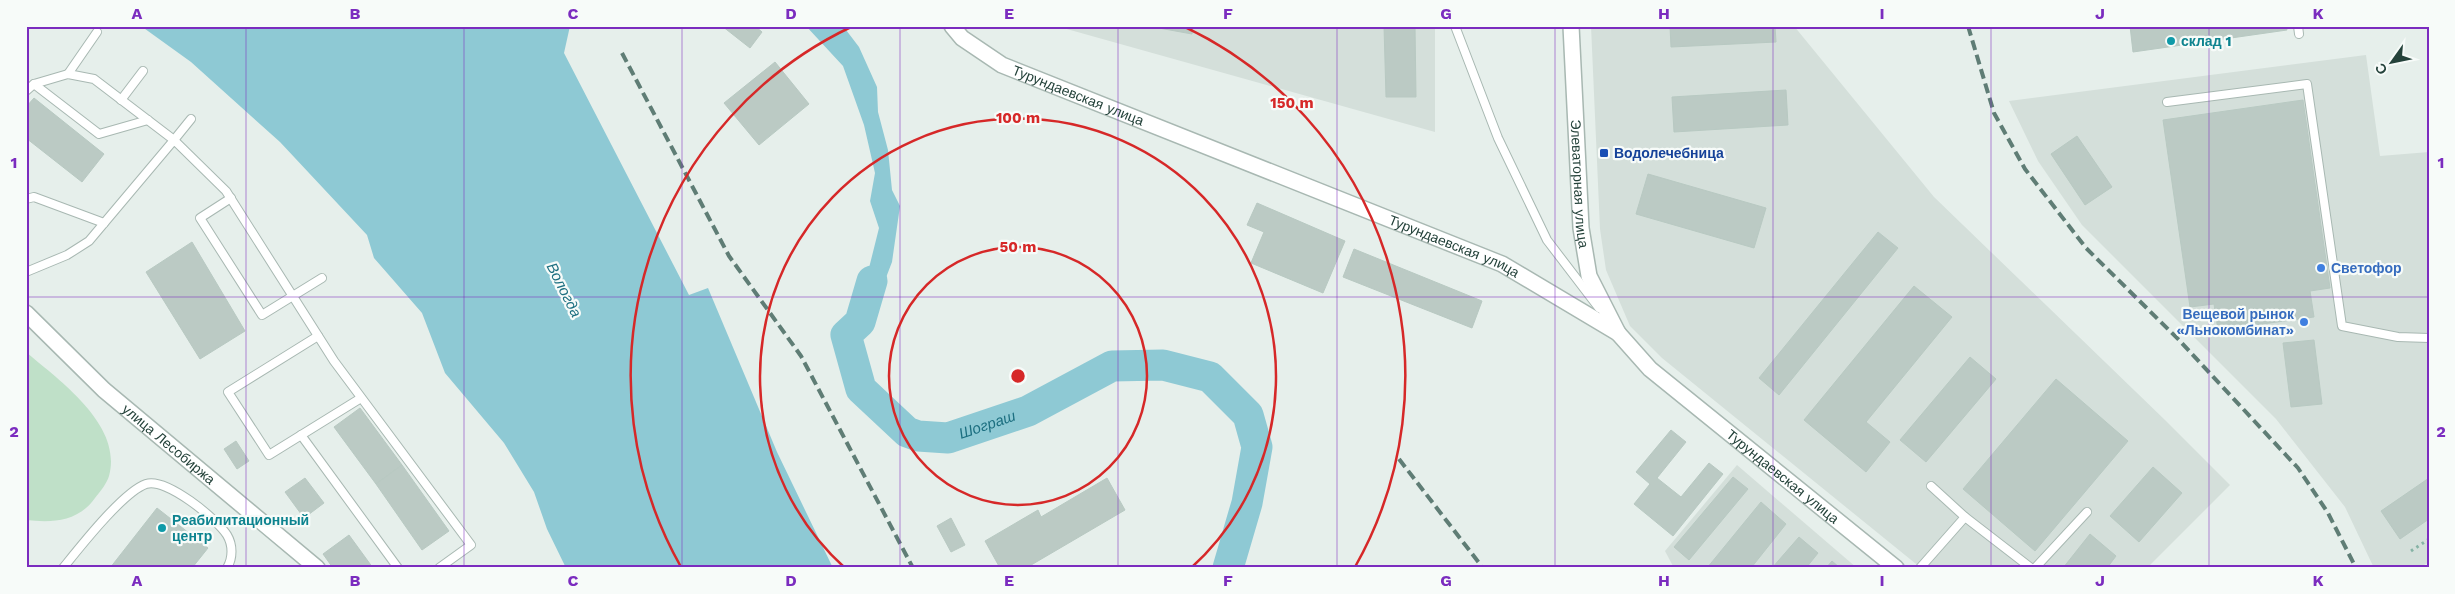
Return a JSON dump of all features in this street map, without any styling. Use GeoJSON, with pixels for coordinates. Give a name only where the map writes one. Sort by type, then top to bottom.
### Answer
{"type":"FeatureCollection","features":[{"type":"Feature","properties":{"kind":"street","name":"Турундаевская улица"},"geometry":{"type":"LineString","coordinates":[[952,26],[962,38],[1002,65],[1502,264],[1618,333],[1650,369],[1896,568]]}},
{"type":"Feature","properties":{"kind":"street","name":"Элеваторная улица"},"geometry":{"type":"LineString","coordinates":[[1571,26],[1581,228],[1589,276],[1618,333]]}},
{"type":"Feature","properties":{"kind":"street","name":"улица Лесобиржа"},"geometry":{"type":"LineString","coordinates":[[26,313],[104,390],[317,568]]}},
{"type":"Feature","properties":{"kind":"lane"},"geometry":{"type":"LineString","coordinates":[[1455,26],[1498,138],[1548,240],[1618,333]]}},
{"type":"Feature","properties":{"kind":"lane"},"geometry":{"type":"LineString","coordinates":[[68,74],[98,32]]}},
{"type":"Feature","properties":{"kind":"lane"},"geometry":{"type":"LineString","coordinates":[[121,100],[143,71]]}},
{"type":"Feature","properties":{"kind":"lane"},"geometry":{"type":"LineString","coordinates":[[26,91],[34,84],[68,74],[94,79],[174,140],[231,198],[318,336],[361,398],[472,545],[439,568]]}},
{"type":"Feature","properties":{"kind":"lane"},"geometry":{"type":"LineString","coordinates":[[34,84],[99,134],[148,120]]}},
{"type":"Feature","properties":{"kind":"lane"},"geometry":{"type":"LineString","coordinates":[[2168,102],[2307,84],[2342,326],[2398,337],[2429,338]]}},
{"type":"Feature","properties":{"kind":"lane"},"geometry":{"type":"LineString","coordinates":[[26,272],[67,255],[89,241],[191,119]]}},
{"type":"Feature","properties":{"kind":"lane"},"geometry":{"type":"LineString","coordinates":[[26,199],[34,197],[104,223]]}},
{"type":"Feature","properties":{"kind":"lane"},"geometry":{"type":"LineString","coordinates":[[231,198],[200,218],[262,315],[322,278]]}},
{"type":"Feature","properties":{"kind":"lane"},"geometry":{"type":"LineString","coordinates":[[318,336],[228,392],[269,455],[361,398]]}},
{"type":"Feature","properties":{"kind":"lane"},"geometry":{"type":"LineString","coordinates":[[301,436],[398,568]]}},
{"type":"Feature","properties":{"kind":"lane"},"geometry":{"type":"LineString","coordinates":[[64,568],[128,496],[149,483],[161,484],[173,489],[219,524],[228,537],[232,551],[227,568]]}},
{"type":"Feature","properties":{"kind":"lane"},"geometry":{"type":"LineString","coordinates":[[1931,486],[1965,516],[2033,568],[2087,512]]}},
{"type":"Feature","properties":{"kind":"lane"},"geometry":{"type":"LineString","coordinates":[[1920,568],[1965,516]]}},
{"type":"Feature","properties":{"kind":"path"},"geometry":{"type":"LineString","coordinates":[[2411,550],[2429,539]]}},
{"type":"Feature","properties":{"kind":"shaded area"},"geometry":{"type":"Polygon","coordinates":[[[1056,26],[1435,26],[1435,132],[1056,26]]]}},
{"type":"Feature","properties":{"kind":"shaded area"},"geometry":{"type":"Polygon","coordinates":[[[1591,26],[1794,26],[1934,197],[2230,485],[2147,568],[1921,568],[1662,358],[1630,326],[1606,270],[1600,229],[1591,26]]]}},
{"type":"Feature","properties":{"kind":"shaded area","name":"Вещевой рынок «Льнокомбинат»"},"geometry":{"type":"Polygon","coordinates":[[[2366,55],[2380,156],[2429,152],[2429,562],[2419,568],[2374,568],[2345,507],[2276,419],[2082,225],[2038,161],[2009,101],[2366,55]]]}},
{"type":"Feature","properties":{"kind":"shaded area"},"geometry":{"type":"Polygon","coordinates":[[[1737,465],[1857,568],[1674,568],[1665,551],[1737,465]]]}},
{"type":"Feature","properties":{"kind":"green space"},"geometry":{"type":"Polygon","coordinates":[[[26,352],[55,376],[86,406],[98,422],[107,439],[111,457],[109,476],[99,493],[88,506],[73,516],[55,521],[26,520],[26,352]]]}},
{"type":"Feature","properties":{"kind":"water","name":"Вологда"},"geometry":{"type":"Polygon","coordinates":[[[141,26],[570,26],[564,53],[689,295],[708,288],[777,452],[833,568],[566,568],[547,529],[534,492],[504,443],[445,373],[422,313],[374,258],[367,235],[280,142],[191,62],[141,26]]]}},
{"type":"Feature","properties":{"kind":"water"},"geometry":{"type":"Polygon","coordinates":[[[806,26],[843,26],[859,47],[877,87],[878,112],[888,150],[892,190],[900,206],[892,262],[877,301],[860,322],[861,300],[879,228],[870,201],[875,173],[864,125],[843,66],[806,26]]]}},
{"type":"Feature","properties":{"kind":"building"},"geometry":{"type":"Polygon","coordinates":[[[722,26],[755,26],[762,32],[750,48],[722,26]]]}},
{"type":"Feature","properties":{"kind":"building"},"geometry":{"type":"Polygon","coordinates":[[[1148,26],[1193,26],[1192,34],[1148,26]]]}},
{"type":"Feature","properties":{"kind":"building"},"geometry":{"type":"Polygon","coordinates":[[[1384,26],[1415,26],[1416,97],[1386,97],[1384,26]]]}},
{"type":"Feature","properties":{"kind":"building"},"geometry":{"type":"Polygon","coordinates":[[[1670,26],[1775,26],[1776,42],[1671,47],[1670,26]]]}},
{"type":"Feature","properties":{"kind":"building","name":"склад 1"},"geometry":{"type":"Polygon","coordinates":[[[2130,26],[2286,26],[2287,30],[2133,52],[2130,26]]]}},
{"type":"Feature","properties":{"kind":"building"},"geometry":{"type":"Polygon","coordinates":[[[775,62],[809,104],[759,145],[724,103],[775,62]]]}},
{"type":"Feature","properties":{"kind":"building"},"geometry":{"type":"Polygon","coordinates":[[[1786,90],[1788,125],[1674,132],[1672,97],[1786,90]]]}},
{"type":"Feature","properties":{"kind":"building"},"geometry":{"type":"Polygon","coordinates":[[[34,98],[104,154],[82,182],[26,138],[26,107],[34,98]]]}},
{"type":"Feature","properties":{"kind":"building"},"geometry":{"type":"Polygon","coordinates":[[[2303,100],[2330,288],[2310,291],[2314,317],[2218,330],[2214,304],[2190,307],[2163,120],[2303,100]]]}},
{"type":"Feature","properties":{"kind":"building"},"geometry":{"type":"Polygon","coordinates":[[[2077,136],[2112,187],[2085,205],[2051,154],[2077,136]]]}},
{"type":"Feature","properties":{"kind":"building"},"geometry":{"type":"Polygon","coordinates":[[[1648,174],[1766,208],[1754,248],[1636,214],[1648,174]]]}},
{"type":"Feature","properties":{"kind":"building"},"geometry":{"type":"Polygon","coordinates":[[[1257,203],[1345,241],[1323,293],[1251,263],[1264,232],[1247,225],[1257,203]]]}},
{"type":"Feature","properties":{"kind":"building"},"geometry":{"type":"Polygon","coordinates":[[[1878,232],[1898,248],[1779,395],[1759,378],[1878,232]]]}},
{"type":"Feature","properties":{"kind":"building"},"geometry":{"type":"Polygon","coordinates":[[[192,242],[245,331],[200,359],[146,272],[192,242]]]}},
{"type":"Feature","properties":{"kind":"building"},"geometry":{"type":"Polygon","coordinates":[[[1354,249],[1482,301],[1472,328],[1343,277],[1354,249]]]}},
{"type":"Feature","properties":{"kind":"building"},"geometry":{"type":"Polygon","coordinates":[[[1914,286],[1952,317],[1866,422],[1890,442],[1866,472],[1804,420],[1914,286]]]}},
{"type":"Feature","properties":{"kind":"building"},"geometry":{"type":"Polygon","coordinates":[[[2314,340],[2322,404],[2291,407],[2283,343],[2314,340]]]}},
{"type":"Feature","properties":{"kind":"building"},"geometry":{"type":"Polygon","coordinates":[[[1970,357],[1996,379],[1926,462],[1900,440],[1970,357]]]}},
{"type":"Feature","properties":{"kind":"building"},"geometry":{"type":"Polygon","coordinates":[[[2056,379],[2128,441],[2035,551],[1963,489],[2056,379]]]}},
{"type":"Feature","properties":{"kind":"building"},"geometry":{"type":"Polygon","coordinates":[[[360,408],[402,465],[376,484],[334,427],[360,408]]]}},
{"type":"Feature","properties":{"kind":"building"},"geometry":{"type":"Polygon","coordinates":[[[1671,430],[1686,442],[1657,478],[1681,497],[1709,463],[1723,474],[1673,536],[1634,504],[1650,484],[1636,472],[1671,430]]]}},
{"type":"Feature","properties":{"kind":"building"},"geometry":{"type":"Polygon","coordinates":[[[236,441],[249,461],[237,469],[224,449],[236,441]]]}},
{"type":"Feature","properties":{"kind":"building"},"geometry":{"type":"Polygon","coordinates":[[[402,465],[449,531],[422,550],[376,484],[402,465]]]}},
{"type":"Feature","properties":{"kind":"building"},"geometry":{"type":"Polygon","coordinates":[[[2153,467],[2182,493],[2139,542],[2110,516],[2153,467]]]}},
{"type":"Feature","properties":{"kind":"building"},"geometry":{"type":"Polygon","coordinates":[[[1733,477],[1748,489],[1689,560],[1674,547],[1733,477]]]}},
{"type":"Feature","properties":{"kind":"building"},"geometry":{"type":"Polygon","coordinates":[[[305,478],[324,503],[304,518],[285,492],[305,478]]]}},
{"type":"Feature","properties":{"kind":"building"},"geometry":{"type":"Polygon","coordinates":[[[1107,478],[1125,510],[1026,568],[1000,568],[985,541],[1038,510],[1041,517],[1107,478]]]}},
{"type":"Feature","properties":{"kind":"building"},"geometry":{"type":"Polygon","coordinates":[[[2429,478],[2429,519],[2400,539],[2381,511],[2429,478]]]}},
{"type":"Feature","properties":{"kind":"building"},"geometry":{"type":"Polygon","coordinates":[[[1761,502],[1786,524],[1751,568],[1707,568],[1761,502]]]}},
{"type":"Feature","properties":{"kind":"building","name":"Реабилитационный центр"},"geometry":{"type":"Polygon","coordinates":[[[157,508],[208,548],[192,568],[110,568],[157,508]]]}},
{"type":"Feature","properties":{"kind":"building"},"geometry":{"type":"Polygon","coordinates":[[[951,518],[965,545],[951,552],[937,526],[951,518]]]}},
{"type":"Feature","properties":{"kind":"building"},"geometry":{"type":"Polygon","coordinates":[[[2090,534],[2116,556],[2107,568],[2063,568],[2090,534]]]}},
{"type":"Feature","properties":{"kind":"building"},"geometry":{"type":"Polygon","coordinates":[[[349,535],[373,568],[333,568],[323,554],[349,535]]]}},
{"type":"Feature","properties":{"kind":"building"},"geometry":{"type":"Polygon","coordinates":[[[1799,537],[1818,553],[1806,568],[1772,568],[1799,537]]]}},
{"type":"Feature","properties":{"kind":"building"},"geometry":{"type":"Polygon","coordinates":[[[1832,561],[1840,568],[1826,568],[1832,561]]]}},
{"type":"Feature","properties":{"kind":"waterway","name":"Шограш"},"geometry":{"type":"LineString","coordinates":[[872,281],[860,322],[846,335],[861,389],[907,432],[918,436],[948,438],[1028,411],[1112,366],[1163,365],[1210,377],[1248,415],[1257,447],[1247,503],[1228,568]]}},
{"type":"Feature","properties":{"kind":"railway"},"geometry":{"type":"LineString","coordinates":[[1968,26],[1994,113],[2025,169],[2086,248],[2179,340],[2298,468],[2328,513],[2356,568]]}},
{"type":"Feature","properties":{"kind":"railway"},"geometry":{"type":"LineString","coordinates":[[622,53],[729,256],[801,356],[913,568]]}},
{"type":"Feature","properties":{"kind":"railway"},"geometry":{"type":"LineString","coordinates":[[1399,459],[1483,568]]}},
{"type":"Feature","properties":{"kind":"place","name":"склад 1"},"geometry":{"type":"Point","coordinates":[2171,41]}},
{"type":"Feature","properties":{"kind":"place","name":"Водолечебница"},"geometry":{"type":"Point","coordinates":[1604,153]}},
{"type":"Feature","properties":{"kind":"place","name":"Светофор"},"geometry":{"type":"Point","coordinates":[2321,268]}},
{"type":"Feature","properties":{"kind":"place","name":"Вещевой рынок «Льнокомбинат»"},"geometry":{"type":"Point","coordinates":[2304,322]}},
{"type":"Feature","properties":{"kind":"place","name":"Реабилитационный центр"},"geometry":{"type":"Point","coordinates":[162,528]}}]}
